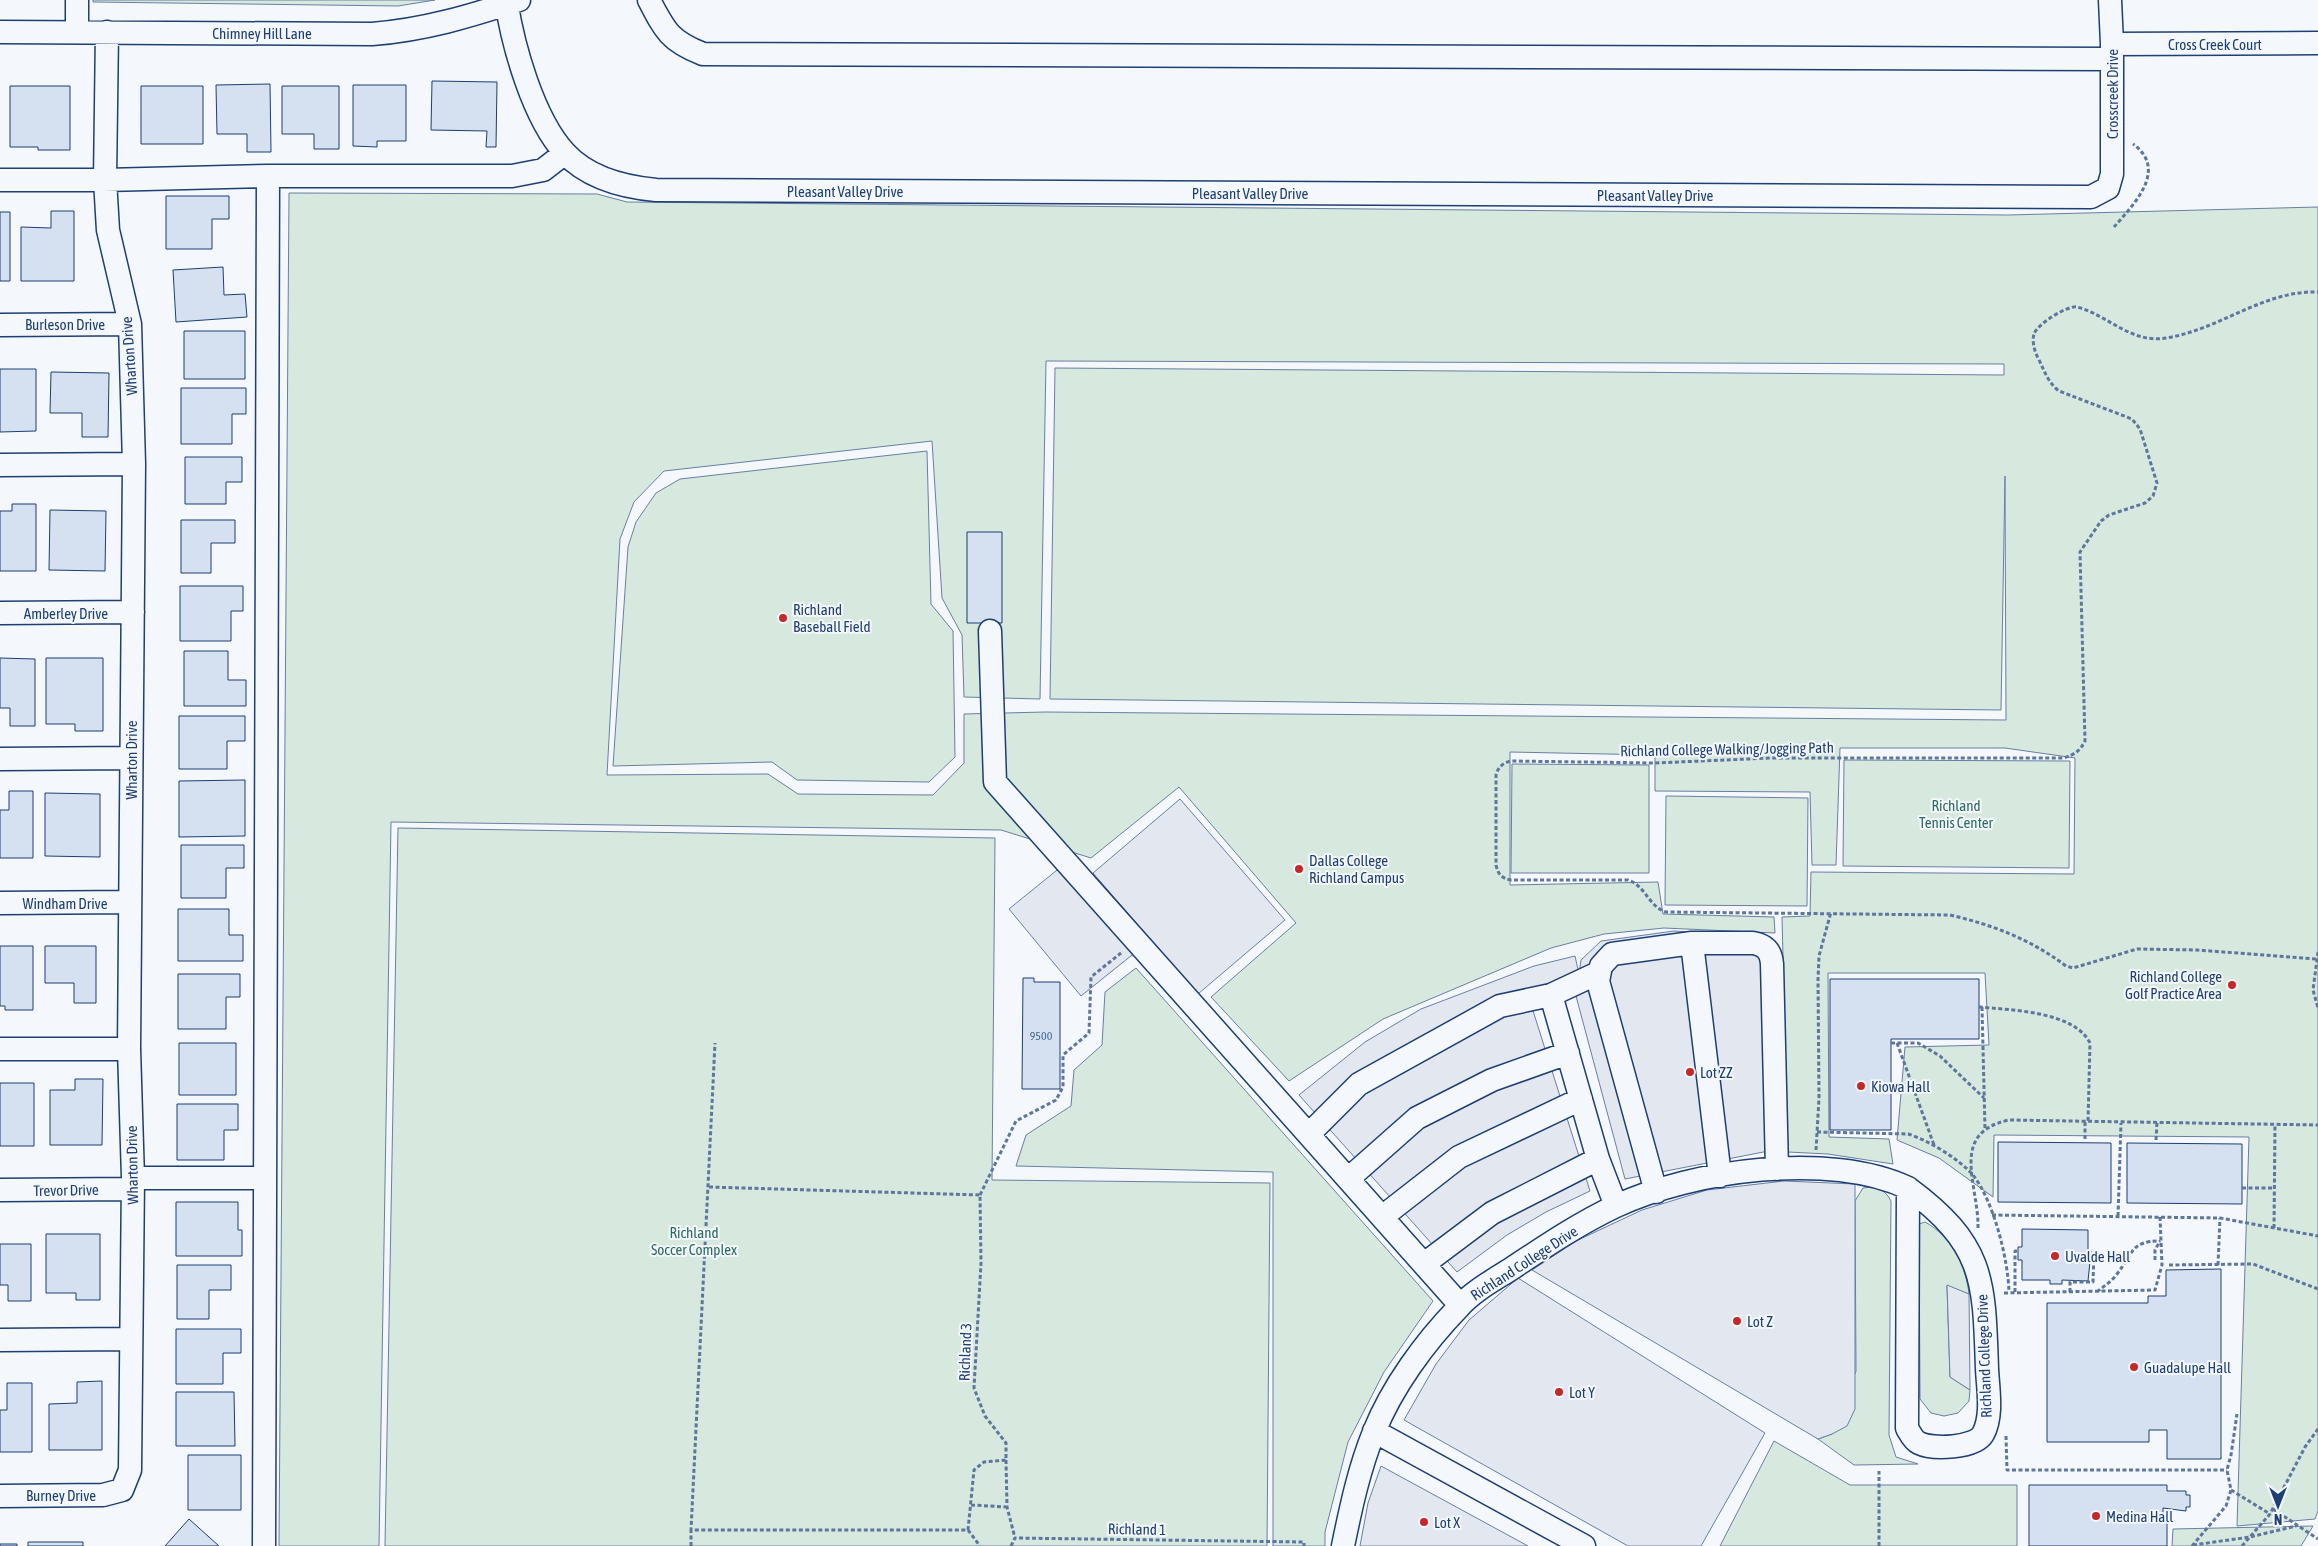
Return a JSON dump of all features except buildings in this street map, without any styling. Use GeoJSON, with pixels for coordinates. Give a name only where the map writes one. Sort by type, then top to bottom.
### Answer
{"type":"FeatureCollection","features":[{"type":"Feature","properties":{"kind":"street"},"geometry":{"type":"LineString","coordinates":[[77,0],[77,32]]}},
{"type":"Feature","properties":{"kind":"street","name":"Cross Creek Court"},"geometry":{"type":"LineString","coordinates":[[649,0],[661,24],[680,45],[704,54],[2112,51],[2318,43]]}},
{"type":"Feature","properties":{"kind":"street","name":"Crosscreek Drive"},"geometry":{"type":"LineString","coordinates":[[2108,188],[2112,174],[2110,0]]}},
{"type":"Feature","properties":{"kind":"street","name":"Chimney Hill Lane"},"geometry":{"type":"LineString","coordinates":[[0,32],[390,32],[442,24],[511,2]]}},
{"type":"Feature","properties":{"kind":"street","name":"Pleasant Valley Drive"},"geometry":{"type":"LineString","coordinates":[[511,2],[527,85],[541,118],[565,153],[585,169],[609,181],[634,188],[656,190],[2091,197],[2108,188]]}},
{"type":"Feature","properties":{"kind":"street","name":"Wharton Drive"},"geometry":{"type":"LineString","coordinates":[[107,32],[105,180],[108,230],[130,324],[134,464],[129,1049],[132,1184],[130,1470],[122,1490]]}},
{"type":"Feature","properties":{"kind":"street"},"geometry":{"type":"LineString","coordinates":[[0,180],[105,180],[268,176],[512,176],[543,170],[565,153]]}},
{"type":"Feature","properties":{"kind":"street"},"geometry":{"type":"LineString","coordinates":[[264,1546],[263,1178],[268,176]]}},
{"type":"Feature","properties":{"kind":"street","name":"Burleson Drive"},"geometry":{"type":"LineString","coordinates":[[0,325],[130,324]]}},
{"type":"Feature","properties":{"kind":"street"},"geometry":{"type":"LineString","coordinates":[[0,465],[134,464]]}},
{"type":"Feature","properties":{"kind":"street","name":"Amberley Drive"},"geometry":{"type":"LineString","coordinates":[[0,613],[132,612]]}},
{"type":"Feature","properties":{"kind":"street"},"geometry":{"type":"LineString","coordinates":[[990,631],[995,782],[1460,1305]]}},
{"type":"Feature","properties":{"kind":"street"},"geometry":{"type":"LineString","coordinates":[[0,759],[132,758]]}},
{"type":"Feature","properties":{"kind":"street","name":"Windham Drive"},"geometry":{"type":"LineString","coordinates":[[0,903],[130,902]]}},
{"type":"Feature","properties":{"kind":"street"},"geometry":{"type":"LineString","coordinates":[[1692,943],[1720,1176]]}},
{"type":"Feature","properties":{"kind":"street"},"geometry":{"type":"LineString","coordinates":[[1656,1192],[1598,981],[1598,973],[1606,959],[1612,954],[1692,943],[1753,943],[1764,947],[1771,957],[1777,1169]]}},
{"type":"Feature","properties":{"kind":"street"},"geometry":{"type":"LineString","coordinates":[[1309,1134],[1359,1084],[1500,1006],[1551,995],[1598,973]]}},
{"type":"Feature","properties":{"kind":"street"},"geometry":{"type":"LineString","coordinates":[[1551,995],[1598,1159],[1616,1206]]}},
{"type":"Feature","properties":{"kind":"street"},"geometry":{"type":"LineString","coordinates":[[0,1049],[129,1049]]}},
{"type":"Feature","properties":{"kind":"street"},"geometry":{"type":"LineString","coordinates":[[1348,1179],[1417,1118],[1492,1080],[1568,1053]]}},
{"type":"Feature","properties":{"kind":"street"},"geometry":{"type":"LineString","coordinates":[[1382,1217],[1459,1157],[1581,1099]]}},
{"type":"Feature","properties":{"kind":"street"},"geometry":{"type":"LineString","coordinates":[[1424,1264],[1492,1213],[1598,1159]]}},
{"type":"Feature","properties":{"kind":"street","name":"Richland College Drive"},"geometry":{"type":"LineString","coordinates":[[1344,1546],[1357,1482],[1374,1432],[1398,1386],[1437,1331],[1460,1305],[1556,1238],[1616,1206],[1656,1192],[1720,1176],[1777,1169],[1849,1170],[1873,1174],[1908,1188],[1946,1219],[1961,1237],[1972,1257],[1980,1281],[1985,1306],[1988,1395],[1986,1424],[1982,1434],[1975,1442],[1964,1446],[1918,1443],[1908,1428],[1906,1414],[1908,1188]]}},
{"type":"Feature","properties":{"kind":"street","name":"Trevor Drive"},"geometry":{"type":"LineString","coordinates":[[0,1190],[263,1178]]}},
{"type":"Feature","properties":{"kind":"street"},"geometry":{"type":"LineString","coordinates":[[0,1340],[131,1339]]}},
{"type":"Feature","properties":{"kind":"street"},"geometry":{"type":"LineString","coordinates":[[1374,1432],[1584,1546]]}},
{"type":"Feature","properties":{"kind":"street","name":"Burney Drive"},"geometry":{"type":"LineString","coordinates":[[0,1496],[103,1495],[122,1490]]}},
{"type":"Feature","properties":{"kind":"path"},"geometry":{"type":"LineString","coordinates":[[2114,228],[2142,194],[2147,182],[2146,161],[2136,147],[2126,140]]}},
{"type":"Feature","properties":{"kind":"path","name":"Richland College Walking/Jogging Path"},"geometry":{"type":"LineString","coordinates":[[2316,959],[2197,950],[2137,950],[2073,968],[2066,966],[2026,939],[1981,922],[1950,915],[1831,912],[1666,912],[1658,910],[1641,887],[1628,880],[1504,878],[1498,873],[1496,865],[1497,769],[1505,762],[1699,762],[1771,758],[2064,758],[2074,755],[2081,749],[2085,741],[2080,552],[2101,520],[2109,515],[2145,503],[2153,496],[2157,483],[2140,429],[2124,414],[2058,391],[2051,385],[2034,350],[2034,333],[2038,327],[2065,309],[2076,307],[2134,334],[2148,338],[2165,338],[2185,334],[2279,297],[2299,291],[2318,292]]}},
{"type":"Feature","properties":{"kind":"path"},"geometry":{"type":"LineString","coordinates":[[1814,1169],[1817,1132],[1819,956],[1831,912]]}},
{"type":"Feature","properties":{"kind":"path"},"geometry":{"type":"LineString","coordinates":[[709,1187],[980,1195],[1016,1121],[1056,1100],[1063,1087],[1063,1056],[1089,1033],[1091,978],[1136,940]]}},
{"type":"Feature","properties":{"kind":"path"},"geometry":{"type":"LineString","coordinates":[[2318,952],[2313,990],[2318,1008]]}},
{"type":"Feature","properties":{"kind":"path"},"geometry":{"type":"LineString","coordinates":[[1985,1129],[1980,1007],[2041,1014],[2085,1034],[2090,1043],[2085,1139]]}},
{"type":"Feature","properties":{"kind":"path"},"geometry":{"type":"LineString","coordinates":[[690,1546],[709,1187],[714,1043]]}},
{"type":"Feature","properties":{"kind":"path"},"geometry":{"type":"LineString","coordinates":[[1891,1043],[1918,1043],[1940,1056],[1984,1099]]}},
{"type":"Feature","properties":{"kind":"path"},"geometry":{"type":"LineString","coordinates":[[1897,1043],[1934,1146]]}},
{"type":"Feature","properties":{"kind":"path"},"geometry":{"type":"LineString","coordinates":[[1972,1257],[1978,1234],[1978,1218],[1970,1153],[1975,1139],[1985,1129],[1996,1123],[2009,1120],[2318,1126]]}},
{"type":"Feature","properties":{"kind":"path"},"geometry":{"type":"LineString","coordinates":[[2118,1216],[2121,1123]]}},
{"type":"Feature","properties":{"kind":"path"},"geometry":{"type":"LineString","coordinates":[[2156,1140],[2157,1123]]}},
{"type":"Feature","properties":{"kind":"path"},"geometry":{"type":"LineString","coordinates":[[2274,1228],[2275,1125]]}},
{"type":"Feature","properties":{"kind":"path"},"geometry":{"type":"LineString","coordinates":[[1817,1132],[1908,1134],[1922,1138],[1972,1174],[1992,1215],[2005,1255],[2009,1292]]}},
{"type":"Feature","properties":{"kind":"path"},"geometry":{"type":"LineString","coordinates":[[2242,1188],[2274,1188]]}},
{"type":"Feature","properties":{"kind":"path","name":"Richland 3"},"geometry":{"type":"LineString","coordinates":[[980,1195],[981,1263],[974,1388],[985,1416],[1006,1443],[1007,1506],[1015,1538]]}},
{"type":"Feature","properties":{"kind":"path"},"geometry":{"type":"LineString","coordinates":[[1992,1215],[2220,1218],[2318,1236]]}},
{"type":"Feature","properties":{"kind":"path"},"geometry":{"type":"LineString","coordinates":[[2004,1292],[2155,1290],[2162,1264],[2160,1217]]}},
{"type":"Feature","properties":{"kind":"path"},"geometry":{"type":"LineString","coordinates":[[2218,1265],[2220,1218]]}},
{"type":"Feature","properties":{"kind":"path"},"geometry":{"type":"LineString","coordinates":[[2155,1260],[2155,1250],[2160,1240]]}},
{"type":"Feature","properties":{"kind":"path"},"geometry":{"type":"LineString","coordinates":[[2096,1292],[2118,1274],[2132,1249],[2141,1243],[2160,1240]]}},
{"type":"Feature","properties":{"kind":"path"},"geometry":{"type":"LineString","coordinates":[[2015,1292],[2015,1251],[2018,1251]]}},
{"type":"Feature","properties":{"kind":"path"},"geometry":{"type":"LineString","coordinates":[[2070,1292],[2070,1282],[2094,1282],[2094,1253],[2091,1253]]}},
{"type":"Feature","properties":{"kind":"path"},"geometry":{"type":"LineString","coordinates":[[2169,1265],[2253,1264],[2263,1266],[2318,1289]]}},
{"type":"Feature","properties":{"kind":"path"},"geometry":{"type":"LineString","coordinates":[[2192,1546],[2226,1506],[2231,1490],[2227,1470],[2232,1455],[2237,1414]]}},
{"type":"Feature","properties":{"kind":"path"},"geometry":{"type":"LineString","coordinates":[[2242,1546],[2273,1510],[2305,1447],[2318,1429]]}},
{"type":"Feature","properties":{"kind":"path"},"geometry":{"type":"LineString","coordinates":[[1998,1448],[2006,1449]]}},
{"type":"Feature","properties":{"kind":"path"},"geometry":{"type":"LineString","coordinates":[[980,1546],[968,1530],[974,1470],[984,1462],[1006,1460]]}},
{"type":"Feature","properties":{"kind":"path"},"geometry":{"type":"LineString","coordinates":[[2007,1470],[2227,1470]]}},
{"type":"Feature","properties":{"kind":"path"},"geometry":{"type":"LineString","coordinates":[[1879,1471],[1879,1546]]}},
{"type":"Feature","properties":{"kind":"path"},"geometry":{"type":"LineString","coordinates":[[2231,1490],[2270,1514]]}},
{"type":"Feature","properties":{"kind":"path"},"geometry":{"type":"LineString","coordinates":[[971,1504],[1007,1506]]}},
{"type":"Feature","properties":{"kind":"path"},"geometry":{"type":"LineString","coordinates":[[2273,1510],[2318,1540]]}},
{"type":"Feature","properties":{"kind":"path"},"geometry":{"type":"LineString","coordinates":[[2192,1546],[2250,1538],[2296,1526]]}},
{"type":"Feature","properties":{"kind":"path"},"geometry":{"type":"LineString","coordinates":[[691,1530],[968,1530]]}},
{"type":"Feature","properties":{"kind":"path"},"geometry":{"type":"LineString","coordinates":[[1011,1546],[1015,1538]]}},
{"type":"Feature","properties":{"kind":"path","name":"Richland 1"},"geometry":{"type":"LineString","coordinates":[[1015,1538],[1267,1543],[1304,1542],[1304,1546]]}},
{"type":"Feature","properties":{"kind":"green space"},"geometry":{"type":"Polygon","coordinates":[[[93,0],[435,0],[398,6],[93,2],[93,0]]]}},
{"type":"Feature","properties":{"kind":"green space"},"geometry":{"type":"Polygon","coordinates":[[[289,193],[597,194],[627,202],[2008,215],[2318,207],[2318,1511],[2315,1519],[2237,1526],[2249,1137],[1994,1135],[1993,1197],[1939,1158],[1897,1140],[1905,1047],[1989,1045],[1985,973],[1828,973],[1829,1137],[1889,1139],[1893,1164],[1828,1154],[1788,1152],[1782,917],[1810,916],[1811,872],[2074,874],[2075,758],[2005,748],[1840,748],[1836,865],[1812,865],[1810,792],[1655,791],[1655,755],[1510,752],[1510,885],[1658,882],[1663,914],[1774,917],[1775,933],[1664,928],[1604,934],[1551,948],[1383,1019],[1289,1081],[1211,997],[1296,923],[1179,787],[1091,858],[1001,830],[391,822],[379,1546],[279,1546],[289,193]],[[1046,361],[1040,699],[964,697],[962,635],[942,598],[932,441],[664,471],[634,502],[620,539],[607,775],[768,774],[798,794],[933,795],[964,763],[964,714],[1045,712],[2006,720],[2005,476],[2001,710],[1050,699],[1055,368],[2004,375],[2004,364],[1046,361]]]}},
{"type":"Feature","properties":{"kind":"green space","name":"Richland Baseball Field"},"geometry":{"type":"Polygon","coordinates":[[[927,451],[931,604],[953,631],[955,757],[929,782],[797,780],[772,762],[613,766],[628,547],[636,522],[656,493],[680,479],[927,451]]]}},
{"type":"Feature","properties":{"kind":"green space","name":"Richland Tennis Center"},"geometry":{"type":"Polygon","coordinates":[[[1844,760],[2070,761],[2069,868],[1843,866],[1844,760]]]}},
{"type":"Feature","properties":{"kind":"green space"},"geometry":{"type":"Polygon","coordinates":[[[1512,764],[1649,765],[1649,873],[1511,873],[1512,764]]]}},
{"type":"Feature","properties":{"kind":"green space"},"geometry":{"type":"Polygon","coordinates":[[[1666,796],[1808,798],[1807,906],[1665,905],[1666,796]]]}},
{"type":"Feature","properties":{"kind":"green space","name":"Richland Soccer Complex"},"geometry":{"type":"Polygon","coordinates":[[[398,828],[995,838],[992,1180],[1270,1183],[1267,1546],[385,1546],[398,828]]]}},
{"type":"Feature","properties":{"kind":"green space"},"geometry":{"type":"Polygon","coordinates":[[[1136,968],[1433,1301],[1384,1372],[1348,1442],[1325,1532],[1325,1546],[1273,1546],[1273,1172],[1016,1166],[1026,1135],[1071,1106],[1074,1070],[1102,1045],[1105,992],[1136,968]]]}},
{"type":"Feature","properties":{"kind":"green space"},"geometry":{"type":"Polygon","coordinates":[[[1872,1187],[1883,1191],[1891,1201],[1889,1435],[1896,1457],[1918,1464],[1854,1465],[1818,1439],[1832,1434],[1856,1371],[1855,1201],[1863,1188],[1872,1187]]]}},
{"type":"Feature","properties":{"kind":"green space"},"geometry":{"type":"Polygon","coordinates":[[[1925,1222],[1942,1235],[1956,1253],[1965,1273],[1969,1294],[1947,1286],[1950,1377],[1970,1390],[1969,1401],[1958,1413],[1944,1416],[1931,1413],[1920,1399],[1919,1224],[1925,1222]]]}},
{"type":"Feature","properties":{"kind":"green space"},"geometry":{"type":"Polygon","coordinates":[[[1774,1441],[1850,1485],[2017,1485],[2017,1546],[1720,1546],[1774,1441]]]}},
{"type":"Feature","properties":{"kind":"green space"},"geometry":{"type":"Polygon","coordinates":[[[2313,1526],[2301,1546],[2172,1546],[2173,1529],[2313,1526]]]}},
{"type":"Feature","properties":{"kind":"shaded area"},"geometry":{"type":"Polygon","coordinates":[[[1180,799],[1285,920],[1198,994],[1093,873],[1180,799]]]}},
{"type":"Feature","properties":{"kind":"shaded area"},"geometry":{"type":"Polygon","coordinates":[[[1062,866],[1137,951],[1081,996],[1009,909],[1062,866]]]}},
{"type":"Feature","properties":{"kind":"shaded area"},"geometry":{"type":"Polygon","coordinates":[[[1674,931],[1762,937],[1784,1148],[1625,1179],[1576,996],[1579,976],[1528,995],[1590,1191],[1546,1212],[1507,1235],[1457,1272],[1299,1095],[1365,1042],[1421,1009],[1534,966],[1575,956],[1579,974],[1581,960],[1601,941],[1674,931]]]}},
{"type":"Feature","properties":{"kind":"shaded area","name":"Lot Z"},"geometry":{"type":"Polygon","coordinates":[[[1784,1181],[1855,1184],[1855,1409],[1847,1426],[1818,1439],[1532,1270],[1576,1241],[1642,1210],[1707,1190],[1784,1181]]]}},
{"type":"Feature","properties":{"kind":"shaded area","name":"Lot Y"},"geometry":{"type":"Polygon","coordinates":[[[1518,1278],[1765,1433],[1701,1546],[1628,1546],[1404,1420],[1436,1364],[1469,1320],[1518,1278]]]}},
{"type":"Feature","properties":{"kind":"shaded area"},"geometry":{"type":"Polygon","coordinates":[[[1947,1285],[1969,1294],[1970,1390],[1950,1377],[1947,1285]]]}},
{"type":"Feature","properties":{"kind":"shaded area","name":"Lot X"},"geometry":{"type":"Polygon","coordinates":[[[1381,1466],[1528,1546],[1360,1546],[1368,1503],[1381,1466]]]}},
{"type":"Feature","properties":{"kind":"place","name":"Richland Baseball Field"},"geometry":{"type":"Point","coordinates":[783,618]}},
{"type":"Feature","properties":{"kind":"place","name":"Dallas College Richland Campus"},"geometry":{"type":"Point","coordinates":[1299,869]}},
{"type":"Feature","properties":{"kind":"place","name":"Richland College Golf Practice Area"},"geometry":{"type":"Point","coordinates":[2232,985]}},
{"type":"Feature","properties":{"kind":"place","name":"Lot ZZ"},"geometry":{"type":"Point","coordinates":[1690,1072]}},
{"type":"Feature","properties":{"kind":"place","name":"Kiowa Hall"},"geometry":{"type":"Point","coordinates":[1861,1086]}},
{"type":"Feature","properties":{"kind":"place","name":"Uvalde Hall"},"geometry":{"type":"Point","coordinates":[2055,1256]}},
{"type":"Feature","properties":{"kind":"place","name":"Lot Z"},"geometry":{"type":"Point","coordinates":[1737,1321]}},
{"type":"Feature","properties":{"kind":"place","name":"Guadalupe Hall"},"geometry":{"type":"Point","coordinates":[2134,1367]}},
{"type":"Feature","properties":{"kind":"place","name":"Lot Y"},"geometry":{"type":"Point","coordinates":[1559,1392]}},
{"type":"Feature","properties":{"kind":"place","name":"Medina Hall"},"geometry":{"type":"Point","coordinates":[2096,1516]}},
{"type":"Feature","properties":{"kind":"place","name":"Lot X"},"geometry":{"type":"Point","coordinates":[1424,1522]}}]}
